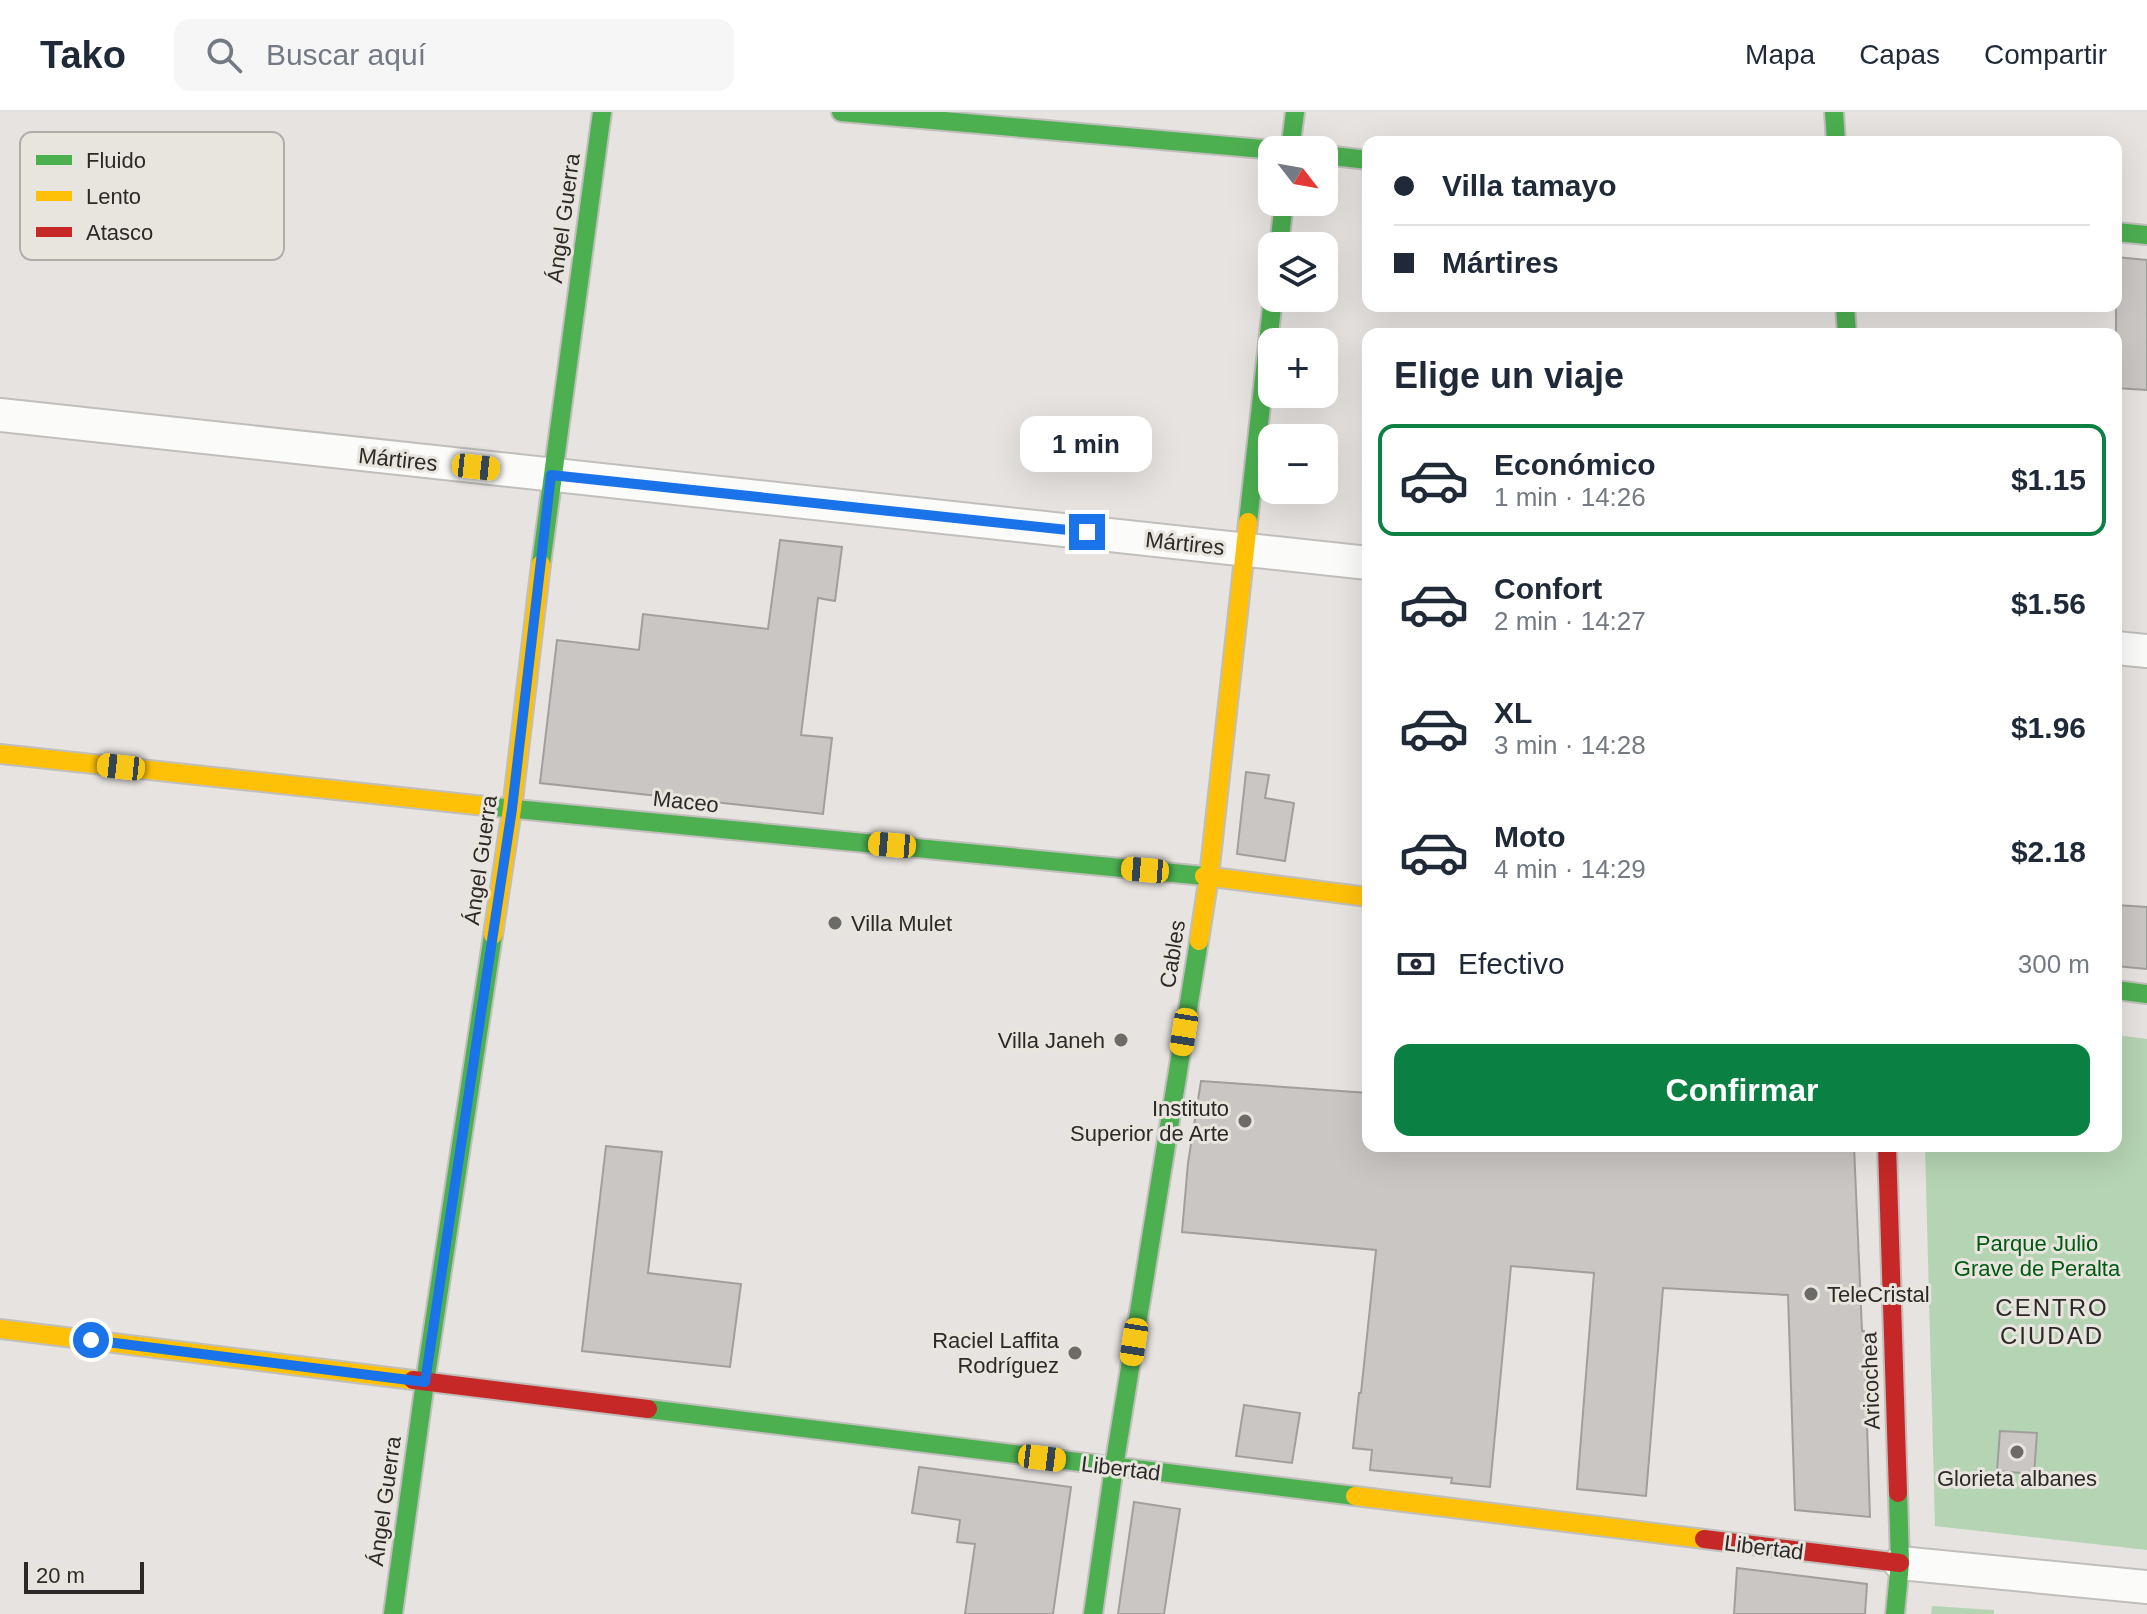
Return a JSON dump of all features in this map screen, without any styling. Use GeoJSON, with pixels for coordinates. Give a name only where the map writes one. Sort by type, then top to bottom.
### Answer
{"type":"FeatureCollection","features":[{"type":"Feature","properties":{"kind":"street","name":"Ángel Guerra"},"geometry":{"type":"LineString","coordinates":[[393,1614],[512,809],[551,475],[602,112]]}},
{"type":"Feature","properties":{"kind":"street"},"geometry":{"type":"LineString","coordinates":[[841,112],[1258,149]]}},
{"type":"Feature","properties":{"kind":"street"},"geometry":{"type":"LineString","coordinates":[[1292,136],[1295,112]]}},
{"type":"Feature","properties":{"kind":"street"},"geometry":{"type":"LineString","coordinates":[[1834,112],[1836,136]]}},
{"type":"Feature","properties":{"kind":"street"},"geometry":{"type":"LineString","coordinates":[[1338,157],[1362,159]]}},
{"type":"Feature","properties":{"kind":"street"},"geometry":{"type":"LineString","coordinates":[[2122,233],[2147,235]]}},
{"type":"Feature","properties":{"kind":"street","name":"Cables"},"geometry":{"type":"LineString","coordinates":[[1093,1614],[1209,876],[1271,312]]}},
{"type":"Feature","properties":{"kind":"street","name":"Mártires"},"geometry":{"type":"LineString","coordinates":[[0,415],[1362,562]]}},
{"type":"Feature","properties":{"kind":"street"},"geometry":{"type":"LineString","coordinates":[[2122,649],[2147,651]]}},
{"type":"Feature","properties":{"kind":"street","name":"Maceo"},"geometry":{"type":"LineString","coordinates":[[0,754],[512,809],[1209,876],[1362,896]]}},
{"type":"Feature","properties":{"kind":"street"},"geometry":{"type":"LineString","coordinates":[[2122,991],[2147,994]]}},
{"type":"Feature","properties":{"kind":"street","name":"Aricochea"},"geometry":{"type":"LineString","coordinates":[[1887,1152],[1900,1563],[1895,1614]]}},
{"type":"Feature","properties":{"kind":"street","name":"Libertad"},"geometry":{"type":"LineString","coordinates":[[0,1329],[1900,1563],[2147,1587]]}},
{"type":"Feature","properties":{"kind":"green space","name":"Parque Julio Grave de Peralta"},"geometry":{"type":"Polygon","coordinates":[[[2122,1036],[2147,1039],[2147,1550],[1935,1526],[1925,1152],[2122,1152],[2122,1036]]]}},
{"type":"Feature","properties":{"kind":"green space"},"geometry":{"type":"Polygon","coordinates":[[[1932,1606],[1994,1610],[1994,1614],[1931,1614],[1932,1606]]]}},
{"type":"Feature","properties":{"kind":"building"},"geometry":{"type":"Polygon","coordinates":[[[2122,258],[2147,260],[2147,390],[2122,388],[2122,328],[2116,328],[2116,312],[2122,312],[2122,258]]]}},
{"type":"Feature","properties":{"kind":"building"},"geometry":{"type":"Polygon","coordinates":[[[780,540],[842,547],[835,601],[818,598],[801,735],[832,738],[823,814],[540,783],[557,640],[639,650],[643,614],[768,629],[780,540]]]}},
{"type":"Feature","properties":{"kind":"building"},"geometry":{"type":"Polygon","coordinates":[[[1246,772],[1269,775],[1265,798],[1294,803],[1285,861],[1237,854],[1246,772]]]}},
{"type":"Feature","properties":{"kind":"building"},"geometry":{"type":"Polygon","coordinates":[[[2122,905],[2147,907],[2147,969],[2122,967],[2122,905]]]}},
{"type":"Feature","properties":{"kind":"building"},"geometry":{"type":"Polygon","coordinates":[[[1201,1081],[1362,1093],[1362,1152],[1854,1152],[1870,1517],[1795,1510],[1788,1295],[1663,1288],[1646,1496],[1577,1489],[1594,1273],[1511,1266],[1490,1487],[1451,1483],[1452,1478],[1370,1470],[1372,1450],[1353,1448],[1376,1250],[1182,1232],[1188,1163],[1201,1081]]]}},
{"type":"Feature","properties":{"kind":"building"},"geometry":{"type":"Polygon","coordinates":[[[606,1146],[662,1152],[648,1273],[741,1284],[730,1367],[582,1351],[606,1146]]]}},
{"type":"Feature","properties":{"kind":"building"},"geometry":{"type":"Polygon","coordinates":[[[1244,1405],[1300,1413],[1292,1463],[1236,1456],[1244,1405]]]}},
{"type":"Feature","properties":{"kind":"building","name":"Glorieta albanes"},"geometry":{"type":"Polygon","coordinates":[[[2000,1431],[2037,1433],[2034,1474],[1997,1471],[2000,1431]]]}},
{"type":"Feature","properties":{"kind":"building"},"geometry":{"type":"Polygon","coordinates":[[[919,1467],[1071,1487],[1053,1614],[965,1614],[975,1544],[957,1542],[960,1520],[912,1513],[919,1467]]]}},
{"type":"Feature","properties":{"kind":"building"},"geometry":{"type":"Polygon","coordinates":[[[1134,1502],[1180,1509],[1164,1614],[1118,1614],[1134,1502]]]}},
{"type":"Feature","properties":{"kind":"building"},"geometry":{"type":"Polygon","coordinates":[[[1737,1568],[1867,1584],[1865,1614],[1734,1614],[1737,1568]]]}},
{"type":"Feature","properties":{"kind":"traffic: fast"},"geometry":{"type":"LineString","coordinates":[[541,564],[602,112]]}},
{"type":"Feature","properties":{"kind":"traffic: fast"},"geometry":{"type":"LineString","coordinates":[[841,112],[1258,149]]}},
{"type":"Feature","properties":{"kind":"traffic: fast"},"geometry":{"type":"LineString","coordinates":[[1292,136],[1295,112]]}},
{"type":"Feature","properties":{"kind":"traffic: fast"},"geometry":{"type":"LineString","coordinates":[[1834,112],[1836,136]]}},
{"type":"Feature","properties":{"kind":"traffic: fast"},"geometry":{"type":"LineString","coordinates":[[1338,157],[1362,159]]}},
{"type":"Feature","properties":{"kind":"traffic: fast"},"geometry":{"type":"LineString","coordinates":[[1281,232],[1282,216]]}},
{"type":"Feature","properties":{"kind":"traffic: fast"},"geometry":{"type":"LineString","coordinates":[[2122,233],[2147,235]]}},
{"type":"Feature","properties":{"kind":"traffic: fast"},"geometry":{"type":"LineString","coordinates":[[1248,522],[1271,312]]}},
{"type":"Feature","properties":{"kind":"traffic: fast"},"geometry":{"type":"LineString","coordinates":[[1845,312],[1847,328]]}},
{"type":"Feature","properties":{"kind":"traffic: fast"},"geometry":{"type":"LineString","coordinates":[[485,806],[1204,876]]}},
{"type":"Feature","properties":{"kind":"traffic: fast"},"geometry":{"type":"LineString","coordinates":[[393,1614],[493,935]]}},
{"type":"Feature","properties":{"kind":"traffic: fast"},"geometry":{"type":"LineString","coordinates":[[1093,1614],[1199,941]]}},
{"type":"Feature","properties":{"kind":"traffic: fast"},"geometry":{"type":"LineString","coordinates":[[2122,991],[2147,994]]}},
{"type":"Feature","properties":{"kind":"traffic: fast"},"geometry":{"type":"LineString","coordinates":[[648,1409],[1355,1496]]}},
{"type":"Feature","properties":{"kind":"traffic: fast"},"geometry":{"type":"LineString","coordinates":[[1895,1614],[1900,1563],[1898,1493]]}},
{"type":"Feature","properties":{"kind":"traffic: slow"},"geometry":{"type":"LineString","coordinates":[[1199,941],[1248,522]]}},
{"type":"Feature","properties":{"kind":"traffic: slow"},"geometry":{"type":"LineString","coordinates":[[493,935],[512,809],[541,564]]}},
{"type":"Feature","properties":{"kind":"traffic: slow"},"geometry":{"type":"LineString","coordinates":[[0,754],[485,806]]}},
{"type":"Feature","properties":{"kind":"traffic: slow"},"geometry":{"type":"LineString","coordinates":[[1204,876],[1362,896]]}},
{"type":"Feature","properties":{"kind":"traffic: slow"},"geometry":{"type":"LineString","coordinates":[[0,1329],[413,1380]]}},
{"type":"Feature","properties":{"kind":"traffic: slow"},"geometry":{"type":"LineString","coordinates":[[1355,1496],[1704,1539]]}},
{"type":"Feature","properties":{"kind":"traffic: jam"},"geometry":{"type":"LineString","coordinates":[[1887,1152],[1898,1493]]}},
{"type":"Feature","properties":{"kind":"traffic: jam"},"geometry":{"type":"LineString","coordinates":[[413,1380],[648,1409]]}},
{"type":"Feature","properties":{"kind":"traffic: jam"},"geometry":{"type":"LineString","coordinates":[[1704,1539],[1900,1563]]}},
{"type":"Feature","properties":{"kind":"place","name":"Villa Mulet"},"geometry":{"type":"Point","coordinates":[835,923]}},
{"type":"Feature","properties":{"kind":"place","name":"Villa Janeh"},"geometry":{"type":"Point","coordinates":[1121,1040]}},
{"type":"Feature","properties":{"kind":"place","name":"Instituto Superior de Arte"},"geometry":{"type":"Point","coordinates":[1245,1121]}},
{"type":"Feature","properties":{"kind":"place","name":"TeleCristal"},"geometry":{"type":"Point","coordinates":[1811,1294]}},
{"type":"Feature","properties":{"kind":"place","name":"Raciel Laffita Rodríguez"},"geometry":{"type":"Point","coordinates":[1075,1353]}},
{"type":"Feature","properties":{"kind":"place","name":"Glorieta albanes"},"geometry":{"type":"Point","coordinates":[2017,1452]}},
{"type":"Feature","properties":{"kind":"district","name":"CENTRO CIUDAD"},"geometry":{"type":"Point","coordinates":[2052,1322]}},
{"type":"Feature","properties":{"kind":"route"},"geometry":{"type":"LineString","coordinates":[[91,1340],[425,1382],[512,809],[551,475],[1087,532]]}}]}
